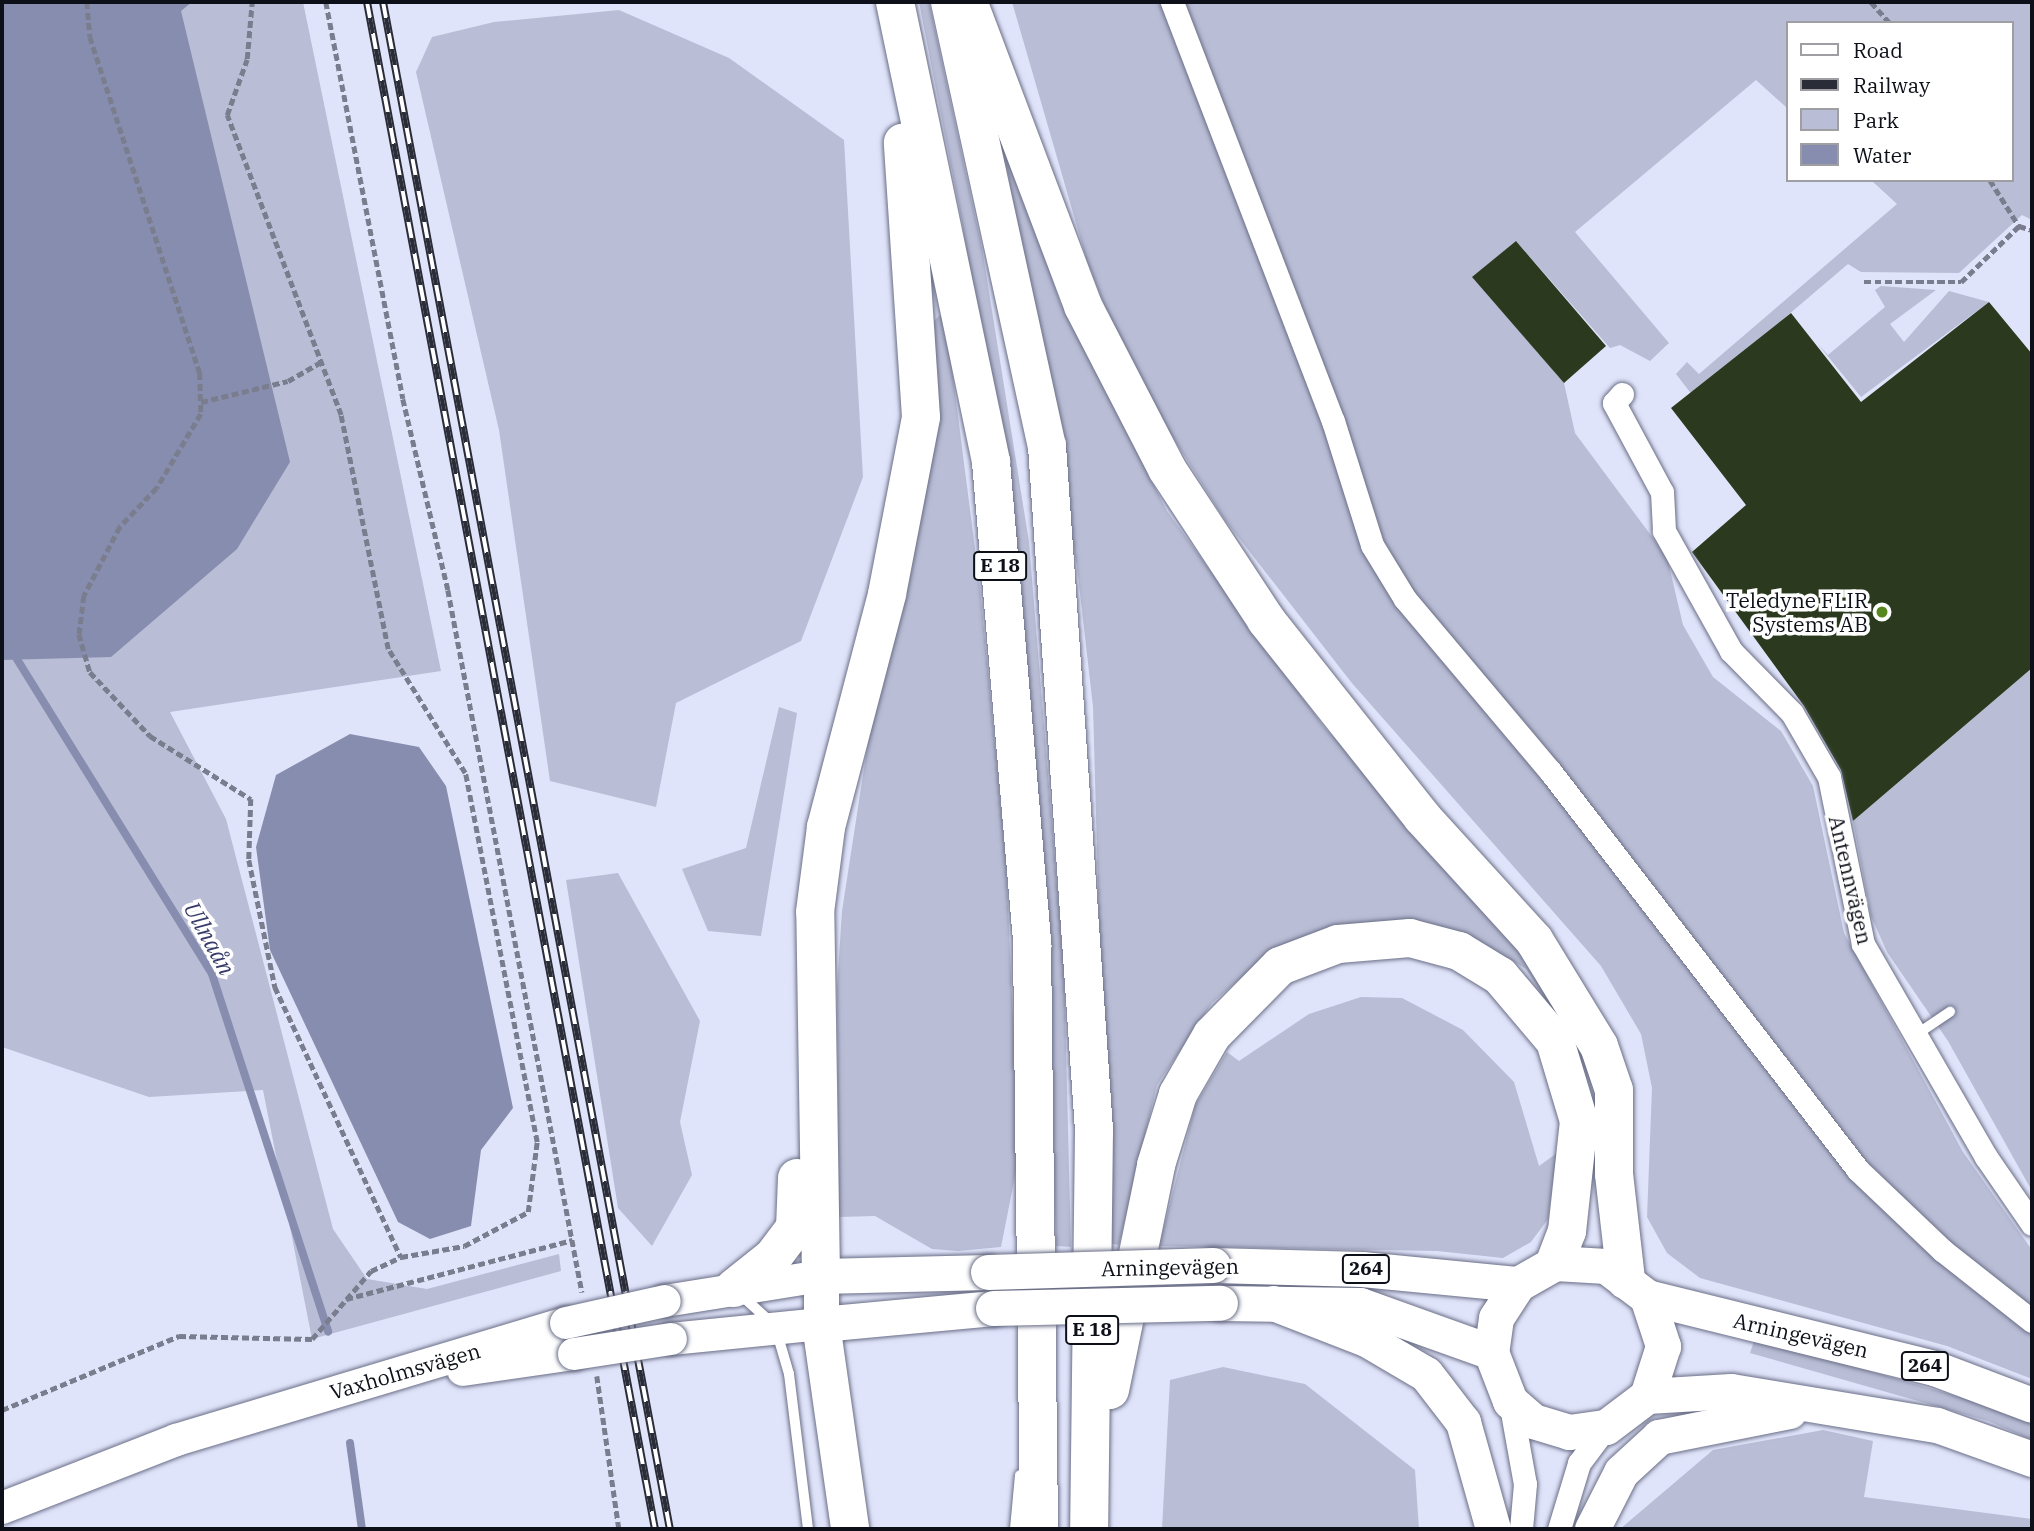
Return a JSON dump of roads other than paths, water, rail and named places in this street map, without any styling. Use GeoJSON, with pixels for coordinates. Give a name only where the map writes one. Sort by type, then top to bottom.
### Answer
{"type":"FeatureCollection","features":[{"type":"Feature","properties":{"kind":"highway"},"geometry":{"type":"LineString","coordinates":[[821,1276],[815,912],[825,827],[887,594],[921,417],[906,170],[887,2]]}},
{"type":"Feature","properties":{"kind":"highway","name":"E 18"},"geometry":{"type":"LineString","coordinates":[[895,2],[991,462],[1032,944],[1038,1138],[1039,1529]]}},
{"type":"Feature","properties":{"kind":"highway","name":"E 18"},"geometry":{"type":"LineString","coordinates":[[950,2],[1047,446],[1094,1131],[1089,1529]]}},
{"type":"Feature","properties":{"kind":"highway"},"geometry":{"type":"LineString","coordinates":[[968,2],[1083,306],[1167,469],[1266,620],[1422,817],[1534,940],[1584,1016],[1614,1090],[1614,1174],[1637,1288]]}},
{"type":"Feature","properties":{"kind":"highway"},"geometry":{"type":"LineString","coordinates":[[733,1288],[773,1257],[795,1228],[796,948],[815,912]]}},
{"type":"Feature","properties":{"kind":"highway"},"geometry":{"type":"LineString","coordinates":[[1097,1529],[1112,1366],[1156,1165],[1178,1094],[1212,1035],[1280,966],[1338,944],[1409,938],[1459,951],[1500,976],[1529,1004],[1555,1041],[1579,1121],[1567,1231],[1555,1264]]}},
{"type":"Feature","properties":{"kind":"highway"},"geometry":{"type":"LineString","coordinates":[[821,1324],[850,1529]]}},
{"type":"Feature","properties":{"kind":"main road","name":"Arningevägen"},"geometry":{"type":"LineString","coordinates":[[1555,1264],[1606,1266],[1637,1288],[1934,1368],[2032,1405]]}},
{"type":"Feature","properties":{"kind":"main road"},"geometry":{"type":"LineString","coordinates":[[1555,1264],[1518,1284],[1496,1318],[1491,1352],[1510,1401],[1533,1421],[1569,1432],[1606,1427],[1647,1396],[1731,1391],[1937,1426],[2032,1459]]}},
{"type":"Feature","properties":{"kind":"main road","name":"Arningevägen"},"geometry":{"type":"LineString","coordinates":[[821,1276],[1004,1277],[1213,1265],[1362,1269],[1518,1284]]}},
{"type":"Feature","properties":{"kind":"main road"},"geometry":{"type":"LineString","coordinates":[[364,1382],[584,1358],[671,1339],[775,1326],[821,1324],[821,1276]]}},
{"type":"Feature","properties":{"kind":"main road","name":"Vaxholmsvägen"},"geometry":{"type":"LineString","coordinates":[[2,1508],[176,1440],[575,1316],[733,1288],[821,1276]]}},
{"type":"Feature","properties":{"kind":"main road"},"geometry":{"type":"LineString","coordinates":[[1637,1288],[1663,1346],[1647,1396]]}},
{"type":"Feature","properties":{"kind":"main road","name":"Arningevägen"},"geometry":{"type":"LineString","coordinates":[[821,1324],[1011,1308],[1220,1303],[1360,1305],[1491,1352]]}},
{"type":"Feature","properties":{"kind":"main road"},"geometry":{"type":"LineString","coordinates":[[1273,1303],[1366,1339],[1426,1374],[1463,1422],[1493,1529]]}},
{"type":"Feature","properties":{"kind":"main road"},"geometry":{"type":"LineString","coordinates":[[1592,1529],[1621,1472],[1659,1437],[1715,1422],[1820,1406]]}},
{"type":"Feature","properties":{"kind":"street"},"geometry":{"type":"LineString","coordinates":[[1172,2],[1333,421],[1372,545],[1405,599],[1550,771],[1858,1170],[1942,1250],[2032,1321]]}},
{"type":"Feature","properties":{"kind":"street","name":"Antennvägen"},"geometry":{"type":"LineString","coordinates":[[1622,394],[1614,403],[1662,492],[1664,531],[1731,651],[1792,713],[1829,777],[1863,944],[1986,1157],[2032,1224]]}},
{"type":"Feature","properties":{"kind":"street"},"geometry":{"type":"LineString","coordinates":[[1510,1401],[1525,1484],[1521,1529]]}},
{"type":"Feature","properties":{"kind":"street"},"geometry":{"type":"LineString","coordinates":[[1559,1529],[1579,1463],[1606,1427]]}},
{"type":"Feature","properties":{"kind":"lane"},"geometry":{"type":"LineString","coordinates":[[1917,1034],[1950,1012]]}},
{"type":"Feature","properties":{"kind":"lane"},"geometry":{"type":"LineString","coordinates":[[1022,1200],[1038,1138]]}},
{"type":"Feature","properties":{"kind":"lane"},"geometry":{"type":"LineString","coordinates":[[1004,1277],[1019,1254]]}},
{"type":"Feature","properties":{"kind":"lane"},"geometry":{"type":"LineString","coordinates":[[733,1288],[775,1326],[789,1374],[808,1529]]}},
{"type":"Feature","properties":{"kind":"lane"},"geometry":{"type":"LineString","coordinates":[[1016,1529],[1021,1458]]}},
{"type":"Feature","properties":{"kind":"water"},"geometry":{"type":"Polygon","coordinates":[[[2,2],[192,2],[181,11],[290,462],[237,549],[111,657],[2,660],[2,2]]]}},
{"type":"Feature","properties":{"kind":"water"},"geometry":{"type":"Polygon","coordinates":[[[350,734],[419,747],[446,786],[513,1108],[481,1150],[471,1226],[430,1239],[398,1222],[270,950],[256,847],[276,775],[350,734]]]}},
{"type":"Feature","properties":{"kind":"waterway","name":"Ullnaån"},"geometry":{"type":"LineString","coordinates":[[2,635],[212,974],[328,1332]]}},
{"type":"Feature","properties":{"kind":"waterway","name":"Ullnaån"},"geometry":{"type":"LineString","coordinates":[[350,1443],[362,1529]]}},
{"type":"Feature","properties":{"kind":"railway"},"geometry":{"type":"LineString","coordinates":[[367,2],[655,1529]]}},
{"type":"Feature","properties":{"kind":"railway"},"geometry":{"type":"LineString","coordinates":[[383,2],[670,1529]]}},
{"type":"Feature","properties":{"kind":"place","name":"Teledyne FLIR Systems AB"},"geometry":{"type":"Point","coordinates":[1882,612]}}]}
